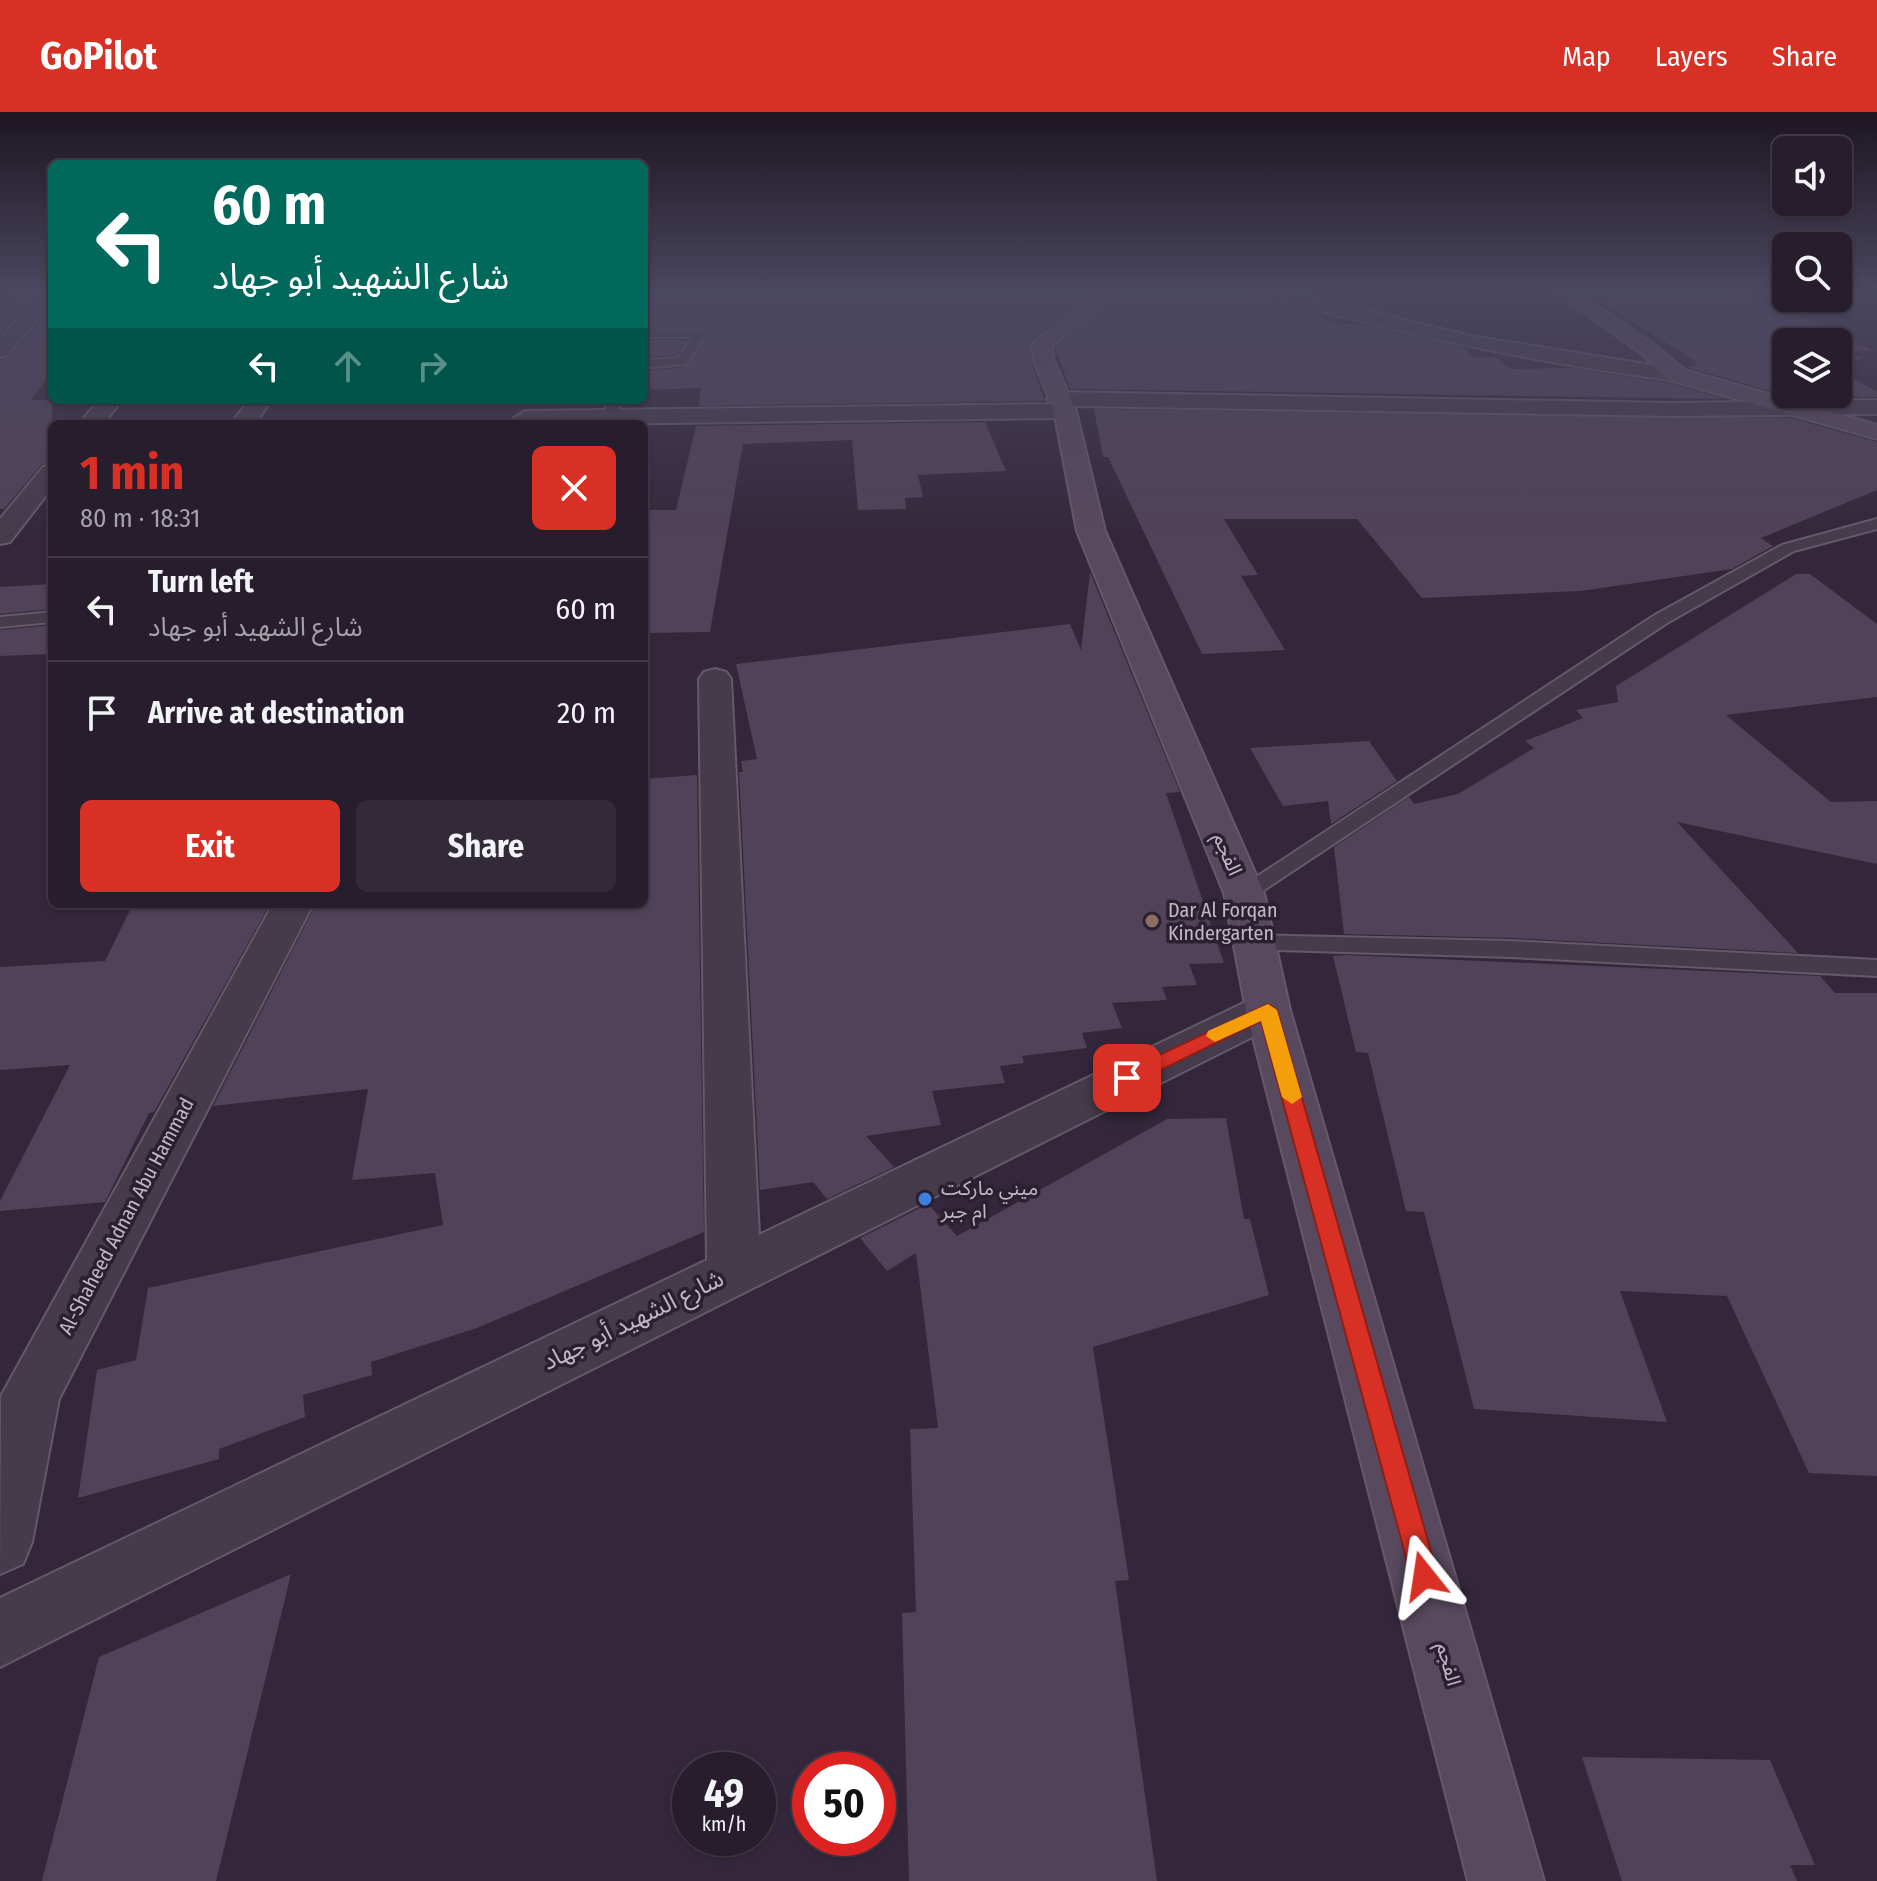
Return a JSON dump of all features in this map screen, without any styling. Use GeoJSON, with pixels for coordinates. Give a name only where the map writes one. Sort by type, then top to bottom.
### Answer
{"type":"FeatureCollection","features":[{"type":"Feature","properties":{"kind":"main road","name":"الفجم"},"geometry":{"type":"LineString","coordinates":[[1052,374],[1091,531],[1244,893],[1268,1010],[1506,1881]]}},
{"type":"Feature","properties":{"kind":"main road"},"geometry":{"type":"LineString","coordinates":[[1677,375],[1877,432]]}},
{"type":"Feature","properties":{"kind":"street"},"geometry":{"type":"LineString","coordinates":[[1667,374],[1677,375]]}},
{"type":"Feature","properties":{"kind":"street"},"geometry":{"type":"LineString","coordinates":[[525,418],[1249,399],[1645,411],[1877,407]]}},
{"type":"Feature","properties":{"kind":"street"},"geometry":{"type":"LineString","coordinates":[[94,420],[108,404]]}},
{"type":"Feature","properties":{"kind":"street"},"geometry":{"type":"LineString","coordinates":[[0,536],[48,477]]}},
{"type":"Feature","properties":{"kind":"street"},"geometry":{"type":"LineString","coordinates":[[715,679],[734,1269]]}},
{"type":"Feature","properties":{"kind":"street","name":"Al-Shaheed Adnan Abu Hammad"},"geometry":{"type":"LineString","coordinates":[[0,1542],[30,1396],[291,908]]}},
{"type":"Feature","properties":{"kind":"street","name":"شارع الشهيد أبو جهاد"},"geometry":{"type":"LineString","coordinates":[[0,1633],[734,1269],[1268,1010]]}},
{"type":"Feature","properties":{"kind":"lane"},"geometry":{"type":"LineString","coordinates":[[1244,893],[1661,619],[1788,548],[1877,524]]}},
{"type":"Feature","properties":{"kind":"lane"},"geometry":{"type":"LineString","coordinates":[[0,622],[48,617]]}},
{"type":"Feature","properties":{"kind":"lane"},"geometry":{"type":"LineString","coordinates":[[1253,943],[1510,949],[1877,968]]}},
{"type":"Feature","properties":{"kind":"building"},"geometry":{"type":"Polygon","coordinates":[[[0,374],[48,374],[31,400],[48,400],[48,404],[52,404],[52,420],[48,420],[48,463],[41,465],[4,509],[0,509],[0,374]]]}},
{"type":"Feature","properties":{"kind":"building"},"geometry":{"type":"Polygon","coordinates":[[[648,374],[1035,374],[1045,401],[699,406],[701,388],[648,390],[648,374]]]}},
{"type":"Feature","properties":{"kind":"building"},"geometry":{"type":"Polygon","coordinates":[[[1064,374],[1606,374],[1668,383],[1726,399],[1070,389],[1064,374]]]}},
{"type":"Feature","properties":{"kind":"building"},"geometry":{"type":"Polygon","coordinates":[[[1709,374],[1772,374],[1772,392],[1709,374]]]}},
{"type":"Feature","properties":{"kind":"building"},"geometry":{"type":"Polygon","coordinates":[[[1852,378],[1877,392],[1877,397],[1852,397],[1852,378]]]}},
{"type":"Feature","properties":{"kind":"building"},"geometry":{"type":"Polygon","coordinates":[[[1094,409],[1791,418],[1877,442],[1877,490],[1761,538],[1773,546],[1732,569],[1581,591],[1422,598],[1357,519],[1224,519],[1258,575],[1241,576],[1285,650],[1202,654],[1108,457],[1103,457],[1094,409]]]}},
{"type":"Feature","properties":{"kind":"building"},"geometry":{"type":"Polygon","coordinates":[[[985,422],[1006,471],[918,475],[923,497],[905,498],[906,509],[858,510],[852,440],[743,444],[710,632],[648,633],[648,510],[676,510],[696,426],[985,422]]]}},
{"type":"Feature","properties":{"kind":"building"},"geometry":{"type":"Polygon","coordinates":[[[1090,572],[1180,792],[1166,793],[1224,963],[1189,964],[1197,985],[1162,987],[1167,1000],[1112,1003],[1122,1028],[1082,1033],[1087,1048],[1022,1056],[1024,1063],[1000,1066],[1005,1083],[932,1091],[941,1125],[866,1136],[894,1167],[827,1199],[813,1182],[760,1190],[739,772],[743,772],[741,761],[757,759],[736,664],[1070,624],[1081,650],[1090,572]]]}},
{"type":"Feature","properties":{"kind":"building"},"geometry":{"type":"Polygon","coordinates":[[[1796,574],[1810,574],[1877,624],[1877,697],[1726,715],[1831,802],[1877,801],[1877,864],[1677,822],[1798,953],[1510,938],[1344,934],[1334,847],[1409,797],[1414,804],[1458,794],[1534,748],[1525,741],[1583,718],[1576,710],[1618,702],[1616,686],[1796,574]]]}},
{"type":"Feature","properties":{"kind":"building"},"geometry":{"type":"Polygon","coordinates":[[[48,584],[48,609],[0,614],[0,587],[48,584]]]}},
{"type":"Feature","properties":{"kind":"building"},"geometry":{"type":"Polygon","coordinates":[[[48,625],[48,654],[0,656],[0,630],[48,625]]]}},
{"type":"Feature","properties":{"kind":"building"},"geometry":{"type":"Polygon","coordinates":[[[1369,741],[1397,781],[1331,824],[1328,801],[1283,806],[1250,748],[1369,741]]]}},
{"type":"Feature","properties":{"kind":"building"},"geometry":{"type":"Polygon","coordinates":[[[697,775],[704,1232],[477,1328],[371,1362],[372,1375],[303,1395],[305,1417],[219,1449],[219,1459],[78,1498],[97,1370],[136,1360],[148,1288],[443,1225],[435,1173],[352,1180],[368,1089],[213,1106],[314,908],[648,908],[648,779],[697,775]]]}},
{"type":"Feature","properties":{"kind":"building"},"geometry":{"type":"Polygon","coordinates":[[[131,908],[268,908],[154,1112],[149,1113],[105,1202],[0,1211],[0,1201],[70,1065],[0,1070],[0,967],[105,961],[131,908]]]}},
{"type":"Feature","properties":{"kind":"building"},"geometry":{"type":"Polygon","coordinates":[[[1333,956],[1820,976],[1835,993],[1877,993],[1877,1476],[1809,1473],[1727,1296],[1620,1291],[1667,1422],[1474,1409],[1424,1212],[1406,1211],[1368,1053],[1356,1052],[1333,956]]]}},
{"type":"Feature","properties":{"kind":"building"},"geometry":{"type":"Polygon","coordinates":[[[1226,1118],[1244,1219],[1250,1219],[1269,1295],[1093,1347],[1129,1580],[1115,1581],[1157,1881],[909,1881],[902,1613],[916,1612],[910,1429],[938,1428],[916,1253],[887,1271],[860,1238],[928,1204],[957,1236],[1167,1119],[1226,1118]]]}},
{"type":"Feature","properties":{"kind":"building"},"geometry":{"type":"Polygon","coordinates":[[[291,1574],[216,1881],[42,1881],[99,1657],[291,1574]]]}},
{"type":"Feature","properties":{"kind":"building"},"geometry":{"type":"Polygon","coordinates":[[[1582,1757],[1770,1760],[1815,1865],[1790,1865],[1797,1881],[1622,1881],[1582,1757]]]}},
{"type":"Feature","properties":{"kind":"slow traffic"},"geometry":{"type":"LineString","coordinates":[[1215,1036],[1268,1010],[1292,1097]]}},
{"type":"Feature","properties":{"kind":"place","name":"Dar Al Forqan Kindergarten"},"geometry":{"type":"Point","coordinates":[1152,921]}},
{"type":"Feature","properties":{"kind":"place","name":"ميني ماركت ام جبر"},"geometry":{"type":"Point","coordinates":[925,1199]}},
{"type":"Feature","properties":{"kind":"route"},"geometry":{"type":"LineString","coordinates":[[1127,1078],[1268,1010],[1424,1576]]}}]}
